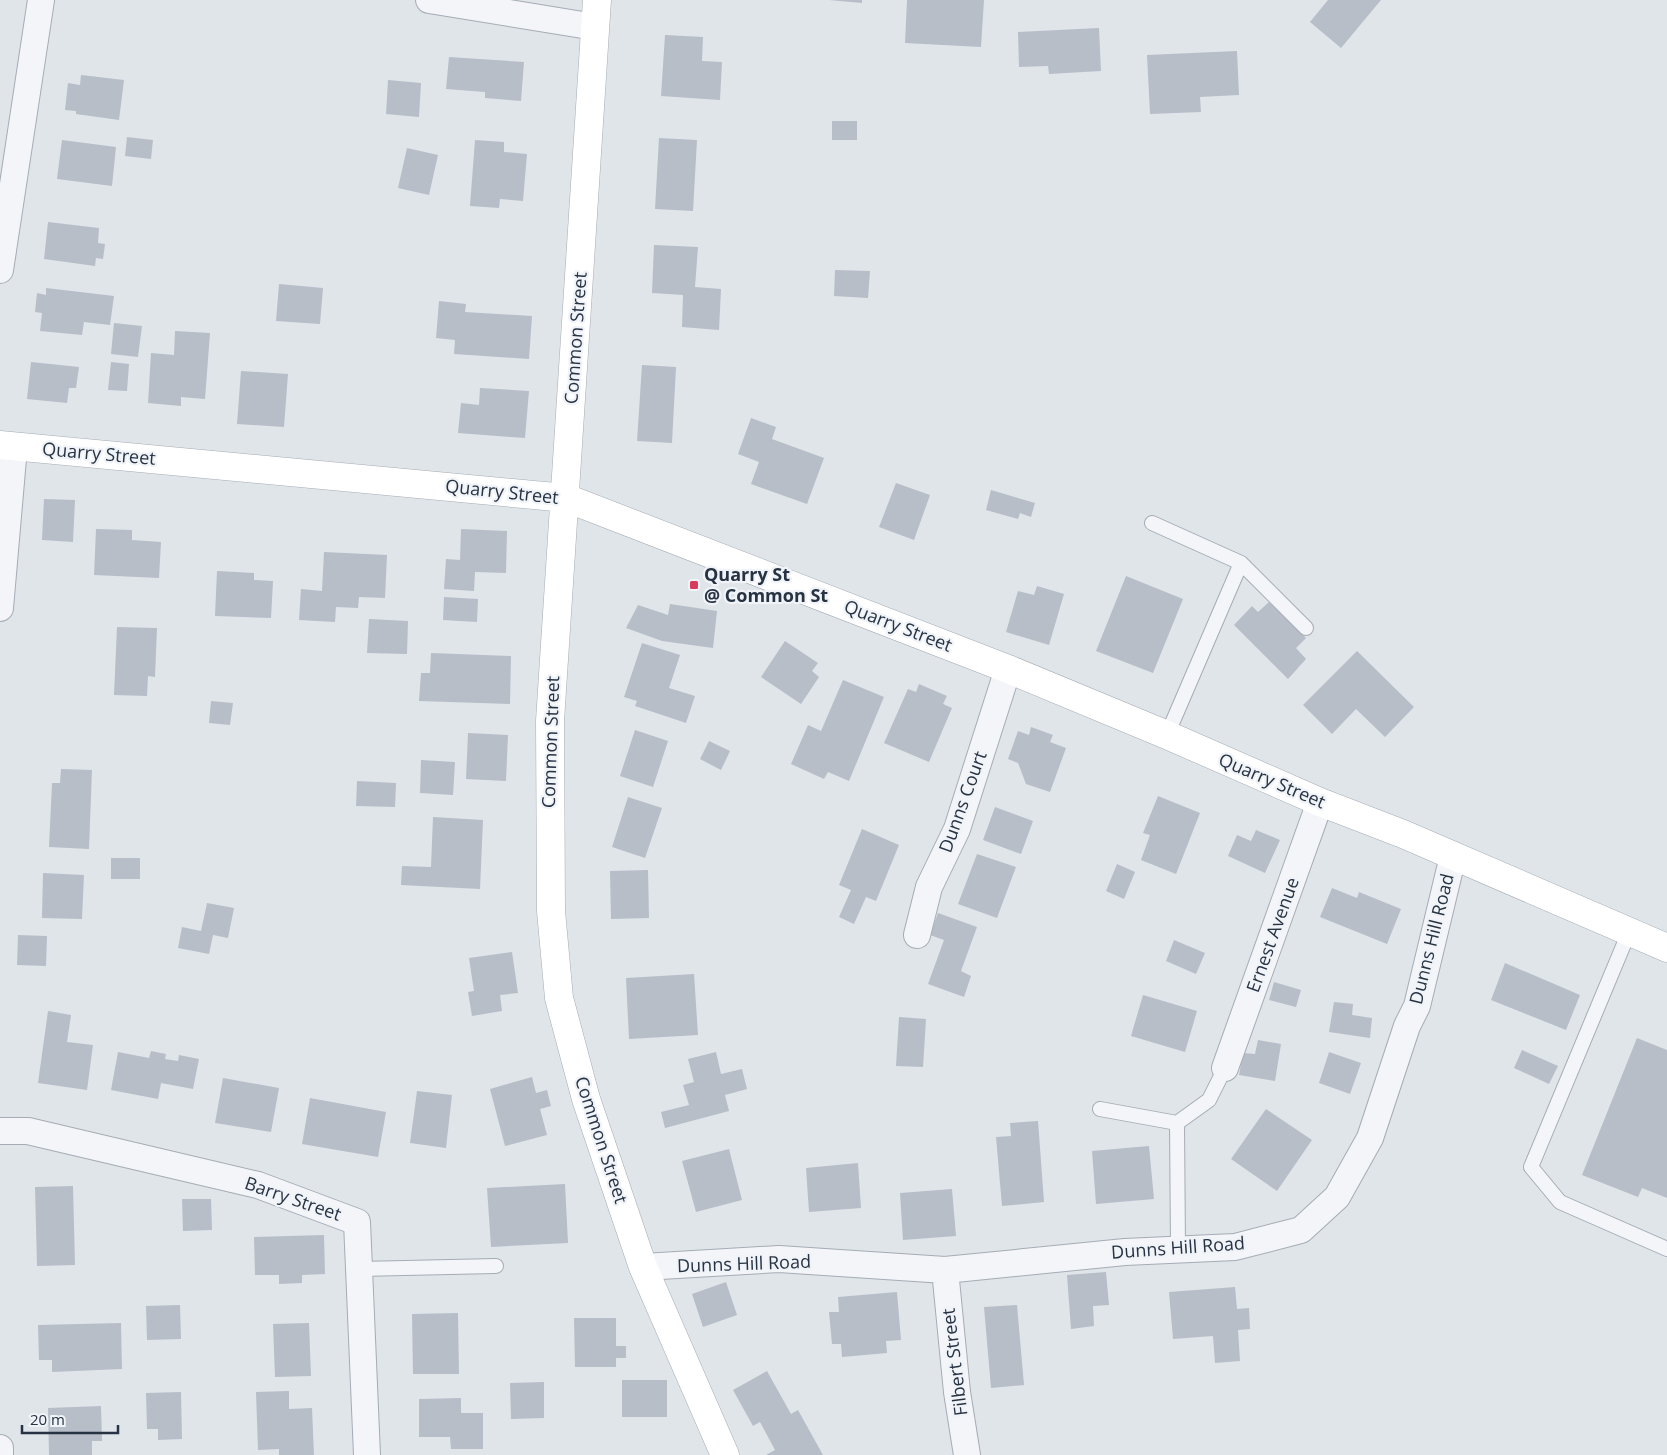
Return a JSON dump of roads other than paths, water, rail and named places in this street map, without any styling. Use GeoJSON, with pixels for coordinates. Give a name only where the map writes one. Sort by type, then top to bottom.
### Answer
{"type":"FeatureCollection","features":[{"type":"Feature","properties":{"kind":"main road","name":"Common Street"},"geometry":{"type":"LineString","coordinates":[[597,0],[550,721],[550,912],[559,998],[586,1099],[643,1268],[724,1455]]}},
{"type":"Feature","properties":{"kind":"main road","name":"Quarry Street"},"geometry":{"type":"LineString","coordinates":[[7,446],[566,498],[1008,669],[1167,734],[1320,802],[1667,948]]}},
{"type":"Feature","properties":{"kind":"street"},"geometry":{"type":"LineString","coordinates":[[0,270],[41,0]]}},
{"type":"Feature","properties":{"kind":"street"},"geometry":{"type":"LineString","coordinates":[[429,0],[595,27]]}},
{"type":"Feature","properties":{"kind":"street"},"geometry":{"type":"LineString","coordinates":[[0,608],[7,446]]}},
{"type":"Feature","properties":{"kind":"street","name":"Dunns Court"},"geometry":{"type":"LineString","coordinates":[[917,935],[929,887],[957,828],[1008,669]]}},
{"type":"Feature","properties":{"kind":"street","name":"Ernest Avenue"},"geometry":{"type":"LineString","coordinates":[[1225,1068],[1320,802]]}},
{"type":"Feature","properties":{"kind":"street","name":"Dunns Hill Road"},"geometry":{"type":"LineString","coordinates":[[643,1268],[780,1259],[945,1270],[1125,1252],[1235,1247],[1301,1230],[1337,1197],[1370,1138],[1407,1026],[1417,1006],[1452,856]]}},
{"type":"Feature","properties":{"kind":"street","name":"Barry Street"},"geometry":{"type":"LineString","coordinates":[[0,1131],[28,1131],[258,1184],[357,1222],[367,1455]]}},
{"type":"Feature","properties":{"kind":"street","name":"Filbert Street"},"geometry":{"type":"LineString","coordinates":[[945,1270],[957,1392],[967,1455]]}},
{"type":"Feature","properties":{"kind":"street"},"geometry":{"type":"LineString","coordinates":[[0,1448],[0,1455]]}},
{"type":"Feature","properties":{"kind":"lane"},"geometry":{"type":"LineString","coordinates":[[1152,523],[1241,563],[1306,628]]}},
{"type":"Feature","properties":{"kind":"lane"},"geometry":{"type":"LineString","coordinates":[[1167,734],[1241,563]]}},
{"type":"Feature","properties":{"kind":"lane"},"geometry":{"type":"LineString","coordinates":[[1629,932],[1531,1167],[1560,1202],[1667,1249]]}},
{"type":"Feature","properties":{"kind":"lane"},"geometry":{"type":"LineString","coordinates":[[1100,1109],[1177,1124],[1209,1100],[1225,1068]]}},
{"type":"Feature","properties":{"kind":"lane"},"geometry":{"type":"LineString","coordinates":[[1177,1124],[1178,1249]]}},
{"type":"Feature","properties":{"kind":"lane"},"geometry":{"type":"LineString","coordinates":[[359,1269],[496,1266]]}},
{"type":"Feature","properties":{"kind":"place","name":"Quarry St @ Common St"},"geometry":{"type":"Point","coordinates":[694,585]}}]}
